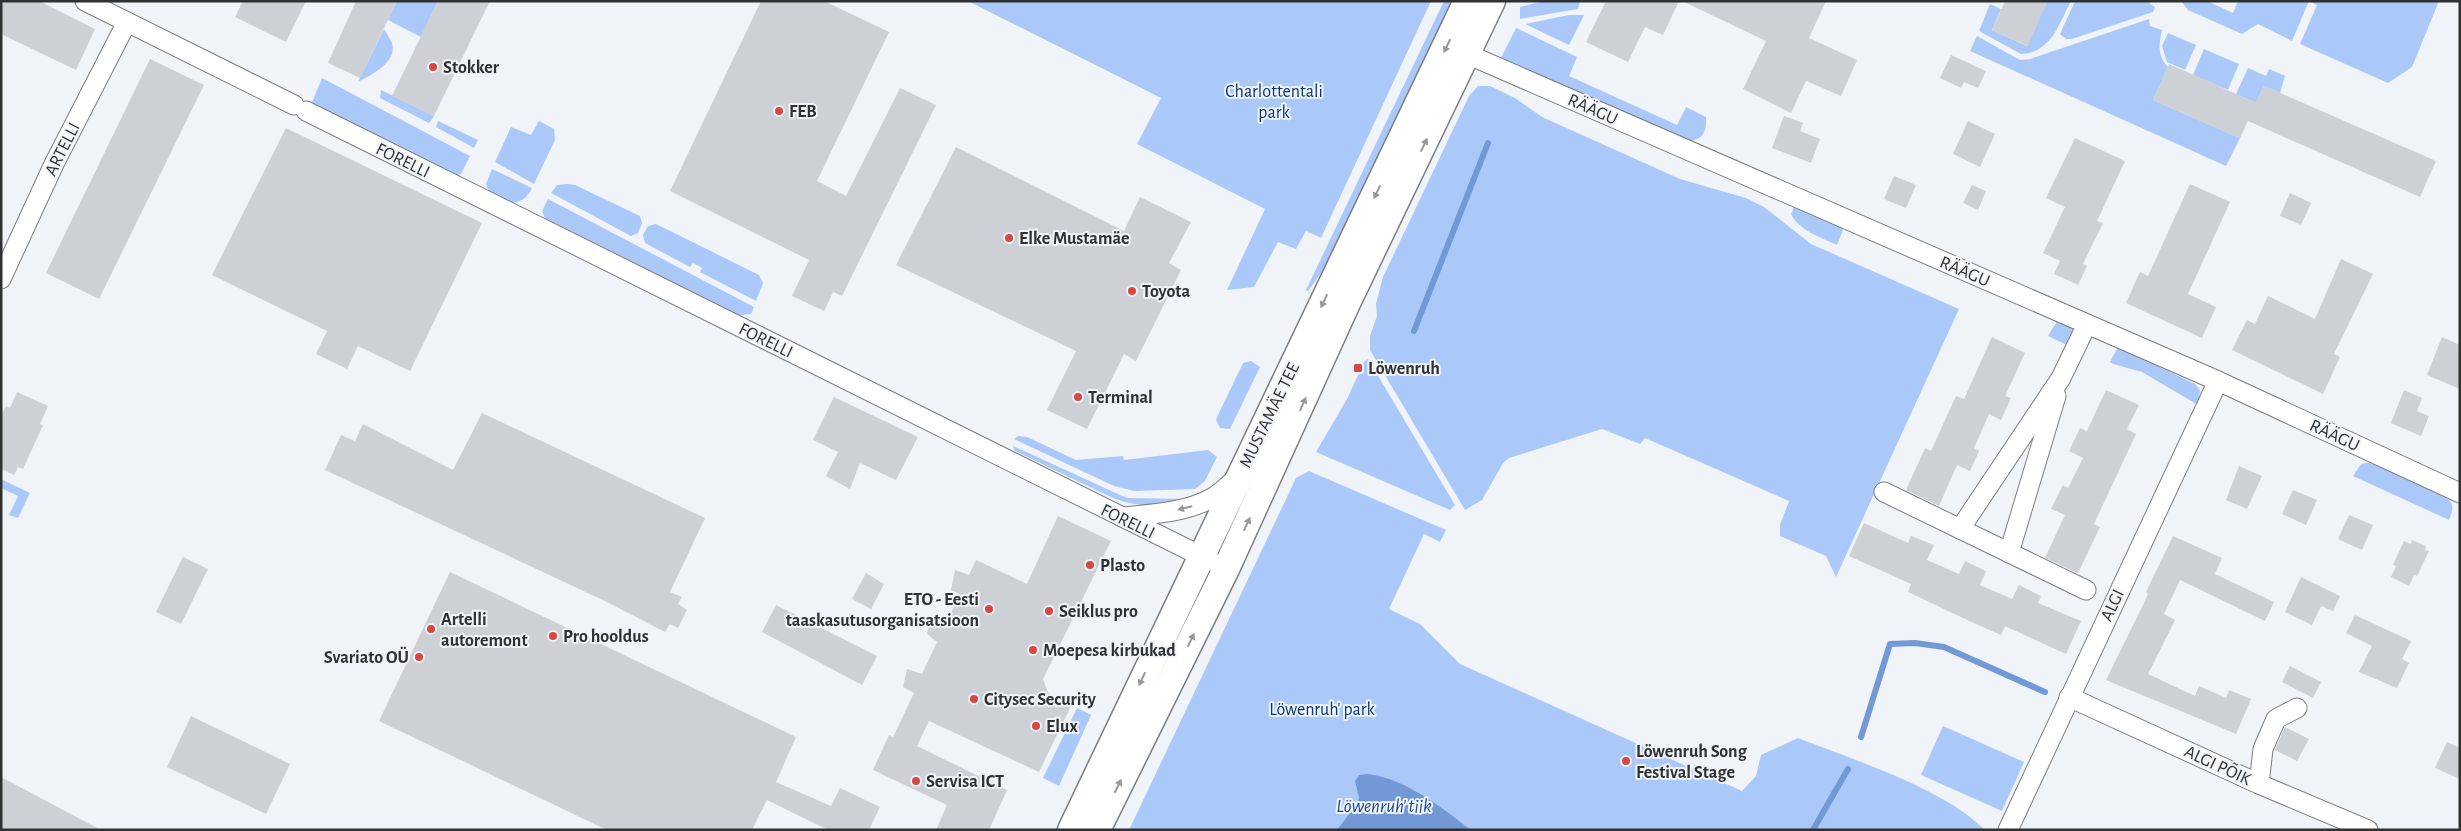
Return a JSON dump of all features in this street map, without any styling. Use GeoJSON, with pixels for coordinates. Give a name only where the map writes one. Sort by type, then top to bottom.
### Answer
{"type":"FeatureCollection","features":[{"type":"Feature","properties":{"kind":"main road","name":"MUSTAMÄE TEE"},"geometry":{"type":"LineString","coordinates":[[1071,830],[1467,1]]}},
{"type":"Feature","properties":{"kind":"main road","name":"MUSTAMÄE TEE"},"geometry":{"type":"LineString","coordinates":[[1097,830],[1226,568],[1347,303],[1492,1]]}},
{"type":"Feature","properties":{"kind":"street","name":"FORELLI"},"geometry":{"type":"LineString","coordinates":[[85,1],[1226,568]]}},
{"type":"Feature","properties":{"kind":"street","name":"ARTELLI"},"geometry":{"type":"LineString","coordinates":[[1,279],[54,164],[127,22]]}},
{"type":"Feature","properties":{"kind":"street","name":"RÄÄGU"},"geometry":{"type":"LineString","coordinates":[[1467,54],[2218,381],[2460,493]]}},
{"type":"Feature","properties":{"kind":"street"},"geometry":{"type":"LineString","coordinates":[[1960,529],[2061,378],[2088,324]]}},
{"type":"Feature","properties":{"kind":"street"},"geometry":{"type":"LineString","coordinates":[[2009,553],[2061,378]]}},
{"type":"Feature","properties":{"kind":"street","name":"ALGI"},"geometry":{"type":"LineString","coordinates":[[2008,830],[2218,381]]}},
{"type":"Feature","properties":{"kind":"street"},"geometry":{"type":"LineString","coordinates":[[1122,517],[1170,512],[1193,506],[1214,498],[1240,474]]}},
{"type":"Feature","properties":{"kind":"street"},"geometry":{"type":"LineString","coordinates":[[1884,492],[2086,590]]}},
{"type":"Feature","properties":{"kind":"street","name":"ALGI PÕIK"},"geometry":{"type":"LineString","coordinates":[[2069,697],[2259,784],[2368,830]]}},
{"type":"Feature","properties":{"kind":"street"},"geometry":{"type":"LineString","coordinates":[[2259,784],[2263,749],[2276,719],[2297,708]]}},
{"type":"Feature","properties":{"kind":"green space"},"geometry":{"type":"Polygon","coordinates":[[[397,1],[438,1],[421,37],[388,20],[397,1]]]}},
{"type":"Feature","properties":{"kind":"green space","name":"Charlottentali park"},"geometry":{"type":"Polygon","coordinates":[[[968,1],[1431,1],[1321,238],[1306,231],[1296,249],[1278,242],[1254,287],[1227,290],[1265,209],[1137,144],[1161,98],[968,1]]]}},
{"type":"Feature","properties":{"kind":"green space"},"geometry":{"type":"Polygon","coordinates":[[[1444,1],[1454,1],[1335,254],[1308,291],[1306,290],[1444,1]]]}},
{"type":"Feature","properties":{"kind":"green space"},"geometry":{"type":"Polygon","coordinates":[[[1543,1],[1580,1],[1578,9],[1520,19],[1520,7],[1543,1]]]}},
{"type":"Feature","properties":{"kind":"green space"},"geometry":{"type":"Polygon","coordinates":[[[2047,1],[2071,1],[2053,36],[2040,49],[2021,54],[1979,31],[1990,4],[2001,9],[1992,30],[2027,46],[2047,1]]]}},
{"type":"Feature","properties":{"kind":"green space"},"geometry":{"type":"Polygon","coordinates":[[[2075,1],[2146,1],[2155,7],[2153,12],[2072,39],[2066,39],[2060,34],[2075,1]]]}},
{"type":"Feature","properties":{"kind":"green space"},"geometry":{"type":"Polygon","coordinates":[[[2181,1],[2207,1],[2233,13],[2238,1],[2309,1],[2292,41],[2258,24],[2242,34],[2188,10],[2181,1]]]}},
{"type":"Feature","properties":{"kind":"green space"},"geometry":{"type":"Polygon","coordinates":[[[2309,1],[2439,1],[2412,67],[2388,83],[2300,44],[2317,5],[2309,1]]]}},
{"type":"Feature","properties":{"kind":"green space"},"geometry":{"type":"Polygon","coordinates":[[[1569,15],[1584,15],[1569,45],[1525,24],[1569,15]]]}},
{"type":"Feature","properties":{"kind":"green space"},"geometry":{"type":"Polygon","coordinates":[[[2149,19],[2150,26],[2162,30],[2160,54],[2168,67],[2153,100],[2240,138],[2226,166],[1970,51],[1977,36],[2020,60],[2030,59],[2149,19]]]}},
{"type":"Feature","properties":{"kind":"green space"},"geometry":{"type":"Polygon","coordinates":[[[1516,28],[1577,57],[1569,76],[1677,125],[1686,107],[1706,117],[1706,127],[1702,135],[1696,140],[1685,141],[1500,60],[1516,28]]]}},
{"type":"Feature","properties":{"kind":"green space"},"geometry":{"type":"Polygon","coordinates":[[[384,29],[392,43],[393,50],[391,56],[382,67],[358,82],[384,29]]]}},
{"type":"Feature","properties":{"kind":"green space"},"geometry":{"type":"Polygon","coordinates":[[[2168,33],[2196,45],[2185,70],[2167,62],[2162,46],[2168,33]]]}},
{"type":"Feature","properties":{"kind":"green space"},"geometry":{"type":"Polygon","coordinates":[[[2204,49],[2239,64],[2228,90],[2193,75],[2204,49]]]}},
{"type":"Feature","properties":{"kind":"green space"},"geometry":{"type":"Polygon","coordinates":[[[2248,68],[2266,76],[2269,69],[2285,76],[2280,93],[2264,86],[2256,103],[2236,94],[2248,68]]]}},
{"type":"Feature","properties":{"kind":"green space"},"geometry":{"type":"Polygon","coordinates":[[[322,78],[470,156],[461,174],[455,176],[315,108],[312,102],[322,78]]]}},
{"type":"Feature","properties":{"kind":"green space"},"geometry":{"type":"Polygon","coordinates":[[[1478,86],[1490,86],[1515,98],[1542,117],[1680,179],[1746,198],[1764,207],[1811,244],[1959,309],[1836,577],[1826,556],[1780,536],[1780,525],[1789,501],[1645,438],[1640,444],[1602,429],[1509,458],[1503,463],[1482,500],[1465,510],[1370,350],[1370,336],[1377,316],[1376,304],[1383,277],[1469,96],[1478,86]]]}},
{"type":"Feature","properties":{"kind":"green space"},"geometry":{"type":"Polygon","coordinates":[[[381,90],[434,116],[429,123],[380,98],[381,90]]]}},
{"type":"Feature","properties":{"kind":"green space"},"geometry":{"type":"Polygon","coordinates":[[[438,121],[478,140],[474,148],[436,127],[438,121]]]}},
{"type":"Feature","properties":{"kind":"green space"},"geometry":{"type":"Polygon","coordinates":[[[539,121],[554,129],[555,140],[534,184],[495,162],[511,127],[531,135],[539,121]]]}},
{"type":"Feature","properties":{"kind":"green space"},"geometry":{"type":"Polygon","coordinates":[[[492,169],[532,188],[527,196],[521,200],[507,202],[500,200],[494,196],[486,184],[492,169]]]}},
{"type":"Feature","properties":{"kind":"green space"},"geometry":{"type":"Polygon","coordinates":[[[557,185],[575,185],[640,216],[642,223],[638,233],[631,236],[551,193],[557,185]]]}},
{"type":"Feature","properties":{"kind":"green space"},"geometry":{"type":"Polygon","coordinates":[[[548,199],[754,307],[751,314],[735,316],[546,221],[542,211],[548,199]]]}},
{"type":"Feature","properties":{"kind":"green space"},"geometry":{"type":"Polygon","coordinates":[[[1794,207],[1842,227],[1843,230],[1837,245],[1799,225],[1791,214],[1794,207]]]}},
{"type":"Feature","properties":{"kind":"green space"},"geometry":{"type":"Polygon","coordinates":[[[656,224],[759,275],[763,283],[756,301],[700,272],[702,268],[693,263],[690,267],[645,243],[643,235],[648,226],[656,224]]]}},
{"type":"Feature","properties":{"kind":"green space"},"geometry":{"type":"Polygon","coordinates":[[[2057,321],[2075,330],[2069,346],[2048,336],[2057,321]]]}},
{"type":"Feature","properties":{"kind":"green space"},"geometry":{"type":"Polygon","coordinates":[[[2118,347],[2195,384],[2200,390],[2198,405],[2142,372],[2110,362],[2118,347]]]}},
{"type":"Feature","properties":{"kind":"green space"},"geometry":{"type":"Polygon","coordinates":[[[1368,359],[1455,505],[1450,510],[1316,452],[1347,399],[1364,362],[1368,359]]]}},
{"type":"Feature","properties":{"kind":"green space"},"geometry":{"type":"Polygon","coordinates":[[[1251,361],[1260,367],[1230,429],[1220,428],[1216,420],[1218,415],[1243,363],[1251,361]]]}},
{"type":"Feature","properties":{"kind":"green space"},"geometry":{"type":"Polygon","coordinates":[[[1018,436],[1027,437],[1076,460],[1123,456],[1124,460],[1208,450],[1217,457],[1205,481],[1195,489],[1134,491],[1114,486],[1014,439],[1018,436]]]}},
{"type":"Feature","properties":{"kind":"green space"},"geometry":{"type":"Polygon","coordinates":[[[1013,446],[1128,498],[1188,499],[1161,505],[1142,505],[1124,502],[1015,451],[1013,446]]]}},
{"type":"Feature","properties":{"kind":"green space"},"geometry":{"type":"Polygon","coordinates":[[[2371,462],[2448,499],[2452,506],[2449,520],[2353,476],[2361,464],[2371,462]]]}},
{"type":"Feature","properties":{"kind":"green space","name":"Löwenruh' park"},"geometry":{"type":"Polygon","coordinates":[[[1309,471],[1446,530],[1440,542],[1424,534],[1389,609],[1420,624],[1460,664],[1742,791],[1756,776],[1761,755],[1798,738],[1897,776],[1922,788],[1967,815],[1985,830],[1129,830],[1296,478],[1309,471]]]}},
{"type":"Feature","properties":{"kind":"green space"},"geometry":{"type":"Polygon","coordinates":[[[1,479],[30,493],[18,518],[9,515],[18,496],[1,488],[1,479]]]}},
{"type":"Feature","properties":{"kind":"green space"},"geometry":{"type":"Polygon","coordinates":[[[1077,708],[1091,715],[1059,786],[1043,778],[1077,708]]]}},
{"type":"Feature","properties":{"kind":"green space"},"geometry":{"type":"Polygon","coordinates":[[[1943,726],[2024,762],[2002,811],[1921,775],[1943,726]]]}},
{"type":"Feature","properties":{"kind":"water","name":"Löwenruh' tiik"},"geometry":{"type":"Polygon","coordinates":[[[1368,774],[1396,782],[1422,795],[1471,830],[1337,830],[1358,802],[1359,797],[1355,781],[1359,775],[1368,774]]]}},
{"type":"Feature","properties":{"kind":"building"},"geometry":{"type":"Polygon","coordinates":[[[1,1],[39,1],[95,29],[76,70],[1,34],[1,1]]]}},
{"type":"Feature","properties":{"kind":"building"},"geometry":{"type":"Polygon","coordinates":[[[243,1],[306,1],[286,42],[235,17],[243,1]]]}},
{"type":"Feature","properties":{"kind":"building"},"geometry":{"type":"Polygon","coordinates":[[[356,1],[397,1],[360,78],[328,63],[356,1]]]}},
{"type":"Feature","properties":{"kind":"building","name":"Stokker"},"geometry":{"type":"Polygon","coordinates":[[[438,1],[490,1],[434,116],[392,96],[438,1]]]}},
{"type":"Feature","properties":{"kind":"building","name":"FEB"},"geometry":{"type":"Polygon","coordinates":[[[761,1],[824,1],[889,32],[817,181],[846,196],[900,88],[936,105],[842,296],[833,292],[824,311],[792,296],[809,260],[670,191],[761,1]]]}},
{"type":"Feature","properties":{"kind":"building"},"geometry":{"type":"Polygon","coordinates":[[[1606,1],[1679,1],[1663,35],[1645,27],[1628,62],[1586,42],[1606,1]]]}},
{"type":"Feature","properties":{"kind":"building"},"geometry":{"type":"Polygon","coordinates":[[[1682,1],[1826,1],[1809,38],[1857,60],[1841,96],[1806,81],[1791,113],[1743,89],[1766,41],[1682,1]]]}},
{"type":"Feature","properties":{"kind":"building"},"geometry":{"type":"Polygon","coordinates":[[[2005,1],[2047,1],[2028,46],[1992,30],[2005,1]]]}},
{"type":"Feature","properties":{"kind":"building"},"geometry":{"type":"Polygon","coordinates":[[[1951,55],[1986,71],[1978,88],[1964,82],[1961,88],[1940,78],[1951,55]]]}},
{"type":"Feature","properties":{"kind":"building"},"geometry":{"type":"Polygon","coordinates":[[[150,59],[204,85],[99,299],[46,273],[150,59]]]}},
{"type":"Feature","properties":{"kind":"building"},"geometry":{"type":"Polygon","coordinates":[[[2169,64],[2256,103],[2264,86],[2436,161],[2420,197],[2248,121],[2240,138],[2153,100],[2169,64]]]}},
{"type":"Feature","properties":{"kind":"building"},"geometry":{"type":"Polygon","coordinates":[[[1784,116],[1803,123],[1800,131],[1820,139],[1811,163],[1772,148],[1784,116]]]}},
{"type":"Feature","properties":{"kind":"building"},"geometry":{"type":"Polygon","coordinates":[[[1968,121],[1995,134],[1980,167],[1953,154],[1968,121]]]}},
{"type":"Feature","properties":{"kind":"building"},"geometry":{"type":"Polygon","coordinates":[[[286,128],[482,223],[410,371],[358,346],[347,369],[316,354],[327,331],[212,275],[286,128]]]}},
{"type":"Feature","properties":{"kind":"building"},"geometry":{"type":"Polygon","coordinates":[[[2075,138],[2125,161],[2097,221],[2103,223],[2083,264],[2087,266],[2078,285],[2054,274],[2060,261],[2043,253],[2065,207],[2046,198],[2075,138]]]}},
{"type":"Feature","properties":{"kind":"building","name":"Elke Mustamäe"},"geometry":{"type":"Polygon","coordinates":[[[956,147],[1124,231],[1140,197],[1191,222],[1169,263],[1181,270],[1136,361],[1124,354],[1087,429],[1047,410],[1076,351],[896,265],[956,147]]]}},
{"type":"Feature","properties":{"kind":"building"},"geometry":{"type":"Polygon","coordinates":[[[1894,176],[1916,185],[1906,208],[1884,199],[1894,176]]]}},
{"type":"Feature","properties":{"kind":"building"},"geometry":{"type":"Polygon","coordinates":[[[2190,184],[2230,202],[2188,294],[2216,307],[2202,338],[2126,303],[2140,272],[2148,276],[2190,184]]]}},
{"type":"Feature","properties":{"kind":"building"},"geometry":{"type":"Polygon","coordinates":[[[1972,185],[1986,191],[1978,210],[1963,203],[1972,185]]]}},
{"type":"Feature","properties":{"kind":"building"},"geometry":{"type":"Polygon","coordinates":[[[2290,193],[2311,203],[2301,225],[2280,216],[2290,193]]]}},
{"type":"Feature","properties":{"kind":"building"},"geometry":{"type":"Polygon","coordinates":[[[2341,259],[2373,274],[2334,354],[2340,357],[2323,394],[2232,350],[2247,320],[2255,324],[2268,296],[2315,319],[2341,259]]]}},
{"type":"Feature","properties":{"kind":"building"},"geometry":{"type":"Polygon","coordinates":[[[1992,337],[2025,353],[2005,396],[2011,398],[2001,420],[1989,414],[1974,448],[1979,451],[1970,471],[1957,465],[1939,506],[1906,490],[1925,448],[1931,451],[1956,396],[1964,399],[1992,337]]]}},
{"type":"Feature","properties":{"kind":"building"},"geometry":{"type":"Polygon","coordinates":[[[2442,337],[2460,345],[2460,389],[2427,375],[2442,337]]]}},
{"type":"Feature","properties":{"kind":"building"},"geometry":{"type":"Polygon","coordinates":[[[2106,390],[2139,405],[2127,429],[2136,434],[2094,524],[2100,527],[2078,573],[2045,558],[2065,515],[2051,509],[2063,485],[2068,488],[2083,458],[2069,451],[2080,428],[2087,431],[2106,390]]]}},
{"type":"Feature","properties":{"kind":"building"},"geometry":{"type":"Polygon","coordinates":[[[2404,390],[2422,398],[2417,411],[2429,416],[2421,436],[2391,423],[2404,390]]]}},
{"type":"Feature","properties":{"kind":"building"},"geometry":{"type":"Polygon","coordinates":[[[17,392],[48,406],[40,424],[43,425],[23,469],[18,467],[14,475],[1,469],[1,416],[6,406],[10,408],[17,392]]]}},
{"type":"Feature","properties":{"kind":"building"},"geometry":{"type":"Polygon","coordinates":[[[834,397],[918,437],[896,480],[860,463],[850,489],[826,476],[838,452],[813,440],[834,397]]]}},
{"type":"Feature","properties":{"kind":"building"},"geometry":{"type":"Polygon","coordinates":[[[482,413],[705,518],[670,592],[682,597],[678,604],[687,610],[678,628],[670,624],[665,632],[607,602],[325,470],[341,435],[355,441],[363,424],[453,470],[482,413]]]}},
{"type":"Feature","properties":{"kind":"building"},"geometry":{"type":"Polygon","coordinates":[[[2239,466],[2262,476],[2247,509],[2226,500],[2239,466]]]}},
{"type":"Feature","properties":{"kind":"building"},"geometry":{"type":"Polygon","coordinates":[[[2293,490],[2317,500],[2306,525],[2282,514],[2293,490]]]}},
{"type":"Feature","properties":{"kind":"building"},"geometry":{"type":"Polygon","coordinates":[[[2349,515],[2373,525],[2362,550],[2338,539],[2349,515]]]}},
{"type":"Feature","properties":{"kind":"building"},"geometry":{"type":"Polygon","coordinates":[[[1058,516],[1111,541],[1043,679],[1049,695],[1071,706],[1039,772],[929,721],[917,746],[1007,790],[989,830],[936,830],[947,805],[873,770],[889,735],[893,737],[914,693],[903,687],[907,669],[922,674],[937,642],[927,634],[931,618],[946,623],[960,594],[951,590],[955,570],[969,575],[976,560],[1027,584],[1058,516]]]}},
{"type":"Feature","properties":{"kind":"building"},"geometry":{"type":"Polygon","coordinates":[[[1864,523],[1908,543],[1911,536],[1934,545],[1927,560],[1959,574],[1965,561],[1986,571],[1980,585],[2012,599],[2019,585],[2041,596],[2038,603],[2081,621],[2066,654],[2005,626],[2001,635],[1978,625],[1908,592],[1911,584],[1849,556],[1864,523]]]}},
{"type":"Feature","properties":{"kind":"building"},"geometry":{"type":"Polygon","coordinates":[[[2173,536],[2222,558],[2215,574],[2274,602],[2265,621],[2180,580],[2164,614],[2175,620],[2148,674],[2195,696],[2199,686],[2226,698],[2229,690],[2251,699],[2236,734],[2106,680],[2145,601],[2148,593],[2146,592],[2173,536]]]}},
{"type":"Feature","properties":{"kind":"building"},"geometry":{"type":"Polygon","coordinates":[[[2412,540],[2426,546],[2425,550],[2429,551],[2417,576],[2414,575],[2409,586],[2391,577],[2396,566],[2393,565],[2404,541],[2411,544],[2412,540]]]}},
{"type":"Feature","properties":{"kind":"building"},"geometry":{"type":"Polygon","coordinates":[[[183,557],[208,569],[181,624],[156,612],[183,557]]]}},
{"type":"Feature","properties":{"kind":"building"},"geometry":{"type":"Polygon","coordinates":[[[450,572],[796,737],[776,782],[831,806],[840,788],[880,807],[869,830],[828,830],[767,800],[752,830],[607,830],[379,721],[450,572]]]}},
{"type":"Feature","properties":{"kind":"building"},"geometry":{"type":"Polygon","coordinates":[[[866,573],[884,584],[871,609],[852,599],[866,573]]]}},
{"type":"Feature","properties":{"kind":"building"},"geometry":{"type":"Polygon","coordinates":[[[2301,577],[2340,596],[2333,611],[2321,606],[2312,625],[2285,612],[2301,577]]]}},
{"type":"Feature","properties":{"kind":"building"},"geometry":{"type":"Polygon","coordinates":[[[776,605],[877,656],[862,685],[762,632],[776,605]]]}},
{"type":"Feature","properties":{"kind":"building"},"geometry":{"type":"Polygon","coordinates":[[[2355,615],[2411,641],[2402,659],[2409,663],[2397,688],[2359,672],[2372,646],[2346,633],[2355,615]]]}},
{"type":"Feature","properties":{"kind":"building"},"geometry":{"type":"Polygon","coordinates":[[[2290,666],[2321,682],[2313,698],[2282,682],[2290,666]]]}},
{"type":"Feature","properties":{"kind":"building"},"geometry":{"type":"Polygon","coordinates":[[[191,716],[290,764],[266,814],[167,767],[191,716]]]}},
{"type":"Feature","properties":{"kind":"building"},"geometry":{"type":"Polygon","coordinates":[[[2285,727],[2309,739],[2297,761],[2275,750],[2285,727]]]}},
{"type":"Feature","properties":{"kind":"building"},"geometry":{"type":"Polygon","coordinates":[[[2447,742],[2460,748],[2460,779],[2435,768],[2447,742]]]}},
{"type":"Feature","properties":{"kind":"building"},"geometry":{"type":"Polygon","coordinates":[[[1,777],[101,830],[1,830],[1,777]]]}},
{"type":"Feature","properties":{"kind":"waterway"},"geometry":{"type":"LineString","coordinates":[[1414,331],[1488,143]]}},
{"type":"Feature","properties":{"kind":"waterway"},"geometry":{"type":"LineString","coordinates":[[1861,737],[1890,644],[1915,643],[1944,647],[2045,692]]}},
{"type":"Feature","properties":{"kind":"waterway"},"geometry":{"type":"LineString","coordinates":[[1813,830],[1848,769]]}},
{"type":"Feature","properties":{"kind":"place","name":"Stokker"},"geometry":{"type":"Point","coordinates":[433,67]}},
{"type":"Feature","properties":{"kind":"place","name":"FEB"},"geometry":{"type":"Point","coordinates":[779,111]}},
{"type":"Feature","properties":{"kind":"place","name":"Elke Mustamäe"},"geometry":{"type":"Point","coordinates":[1009,238]}},
{"type":"Feature","properties":{"kind":"place","name":"Toyota"},"geometry":{"type":"Point","coordinates":[1132,291]}},
{"type":"Feature","properties":{"kind":"place","name":"Löwenruh"},"geometry":{"type":"Point","coordinates":[1358,368]}},
{"type":"Feature","properties":{"kind":"place","name":"Terminal"},"geometry":{"type":"Point","coordinates":[1078,397]}},
{"type":"Feature","properties":{"kind":"place","name":"Plasto"},"geometry":{"type":"Point","coordinates":[1090,565]}},
{"type":"Feature","properties":{"kind":"place","name":"ETO - Eesti taaskasutusorganisatsioon"},"geometry":{"type":"Point","coordinates":[989,609]}},
{"type":"Feature","properties":{"kind":"place","name":"Seiklus pro"},"geometry":{"type":"Point","coordinates":[1049,611]}},
{"type":"Feature","properties":{"kind":"place","name":"Artelli autoremont"},"geometry":{"type":"Point","coordinates":[431,629]}},
{"type":"Feature","properties":{"kind":"place","name":"Pro hooldus"},"geometry":{"type":"Point","coordinates":[553,636]}},
{"type":"Feature","properties":{"kind":"place","name":"Moepesa kirbukad"},"geometry":{"type":"Point","coordinates":[1033,650]}},
{"type":"Feature","properties":{"kind":"place","name":"Svariato OÜ"},"geometry":{"type":"Point","coordinates":[419,657]}},
{"type":"Feature","properties":{"kind":"place","name":"Citysec Security"},"geometry":{"type":"Point","coordinates":[974,699]}},
{"type":"Feature","properties":{"kind":"place","name":"Elux"},"geometry":{"type":"Point","coordinates":[1036,726]}},
{"type":"Feature","properties":{"kind":"place","name":"Löwenruh Song Festival Stage"},"geometry":{"type":"Point","coordinates":[1626,761]}},
{"type":"Feature","properties":{"kind":"place","name":"Servisa ICT"},"geometry":{"type":"Point","coordinates":[916,781]}}]}
